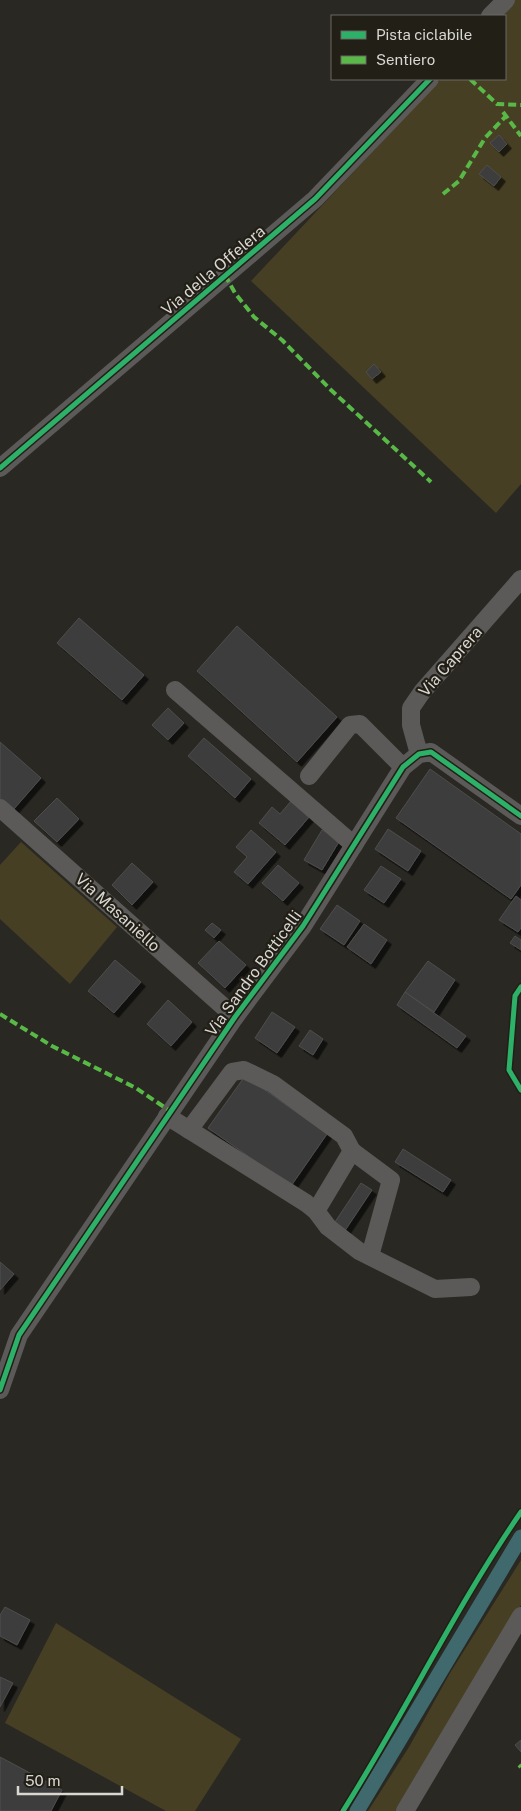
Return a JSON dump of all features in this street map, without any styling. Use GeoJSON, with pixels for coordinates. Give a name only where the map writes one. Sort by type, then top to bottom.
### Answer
{"type":"FeatureCollection","features":[{"type":"Feature","properties":{"kind":"street"},"geometry":{"type":"LineString","coordinates":[[491,15],[506,0]]}},
{"type":"Feature","properties":{"kind":"street","name":"Via della Offelera"},"geometry":{"type":"LineString","coordinates":[[0,468],[315,199],[429,80]]}},
{"type":"Feature","properties":{"kind":"street","name":"Via Caprera"},"geometry":{"type":"LineString","coordinates":[[419,754],[411,725],[411,708],[422,692],[521,579]]}},
{"type":"Feature","properties":{"kind":"street"},"geometry":{"type":"LineString","coordinates":[[175,690],[354,846]]}},
{"type":"Feature","properties":{"kind":"street"},"geometry":{"type":"LineString","coordinates":[[309,776],[350,725],[360,724],[403,767]]}},
{"type":"Feature","properties":{"kind":"street"},"geometry":{"type":"LineString","coordinates":[[419,754],[432,752],[521,816]]}},
{"type":"Feature","properties":{"kind":"street","name":"Via Sandro Botticelli"},"geometry":{"type":"LineString","coordinates":[[0,1390],[19,1335],[235,1016],[303,926],[403,767],[419,754]]}},
{"type":"Feature","properties":{"kind":"street","name":"Via Masaniello"},"geometry":{"type":"LineString","coordinates":[[0,808],[235,1016]]}},
{"type":"Feature","properties":{"kind":"street"},"geometry":{"type":"LineString","coordinates":[[189,1130],[232,1072],[244,1070],[273,1084],[344,1136],[352,1151],[392,1180],[370,1256]]}},
{"type":"Feature","properties":{"kind":"street"},"geometry":{"type":"LineString","coordinates":[[167,1116],[306,1203],[316,1211],[328,1227],[359,1250],[435,1289],[471,1287]]}},
{"type":"Feature","properties":{"kind":"street"},"geometry":{"type":"LineString","coordinates":[[316,1211],[352,1151]]}},
{"type":"Feature","properties":{"kind":"street"},"geometry":{"type":"LineString","coordinates":[[406,1811],[521,1616]]}},
{"type":"Feature","properties":{"kind":"shaded area"},"geometry":{"type":"Polygon","coordinates":[[[515,0],[521,0],[521,484],[496,513],[251,281],[440,80],[506,80],[506,15],[501,15],[515,0]]]}},
{"type":"Feature","properties":{"kind":"shaded area"},"geometry":{"type":"Polygon","coordinates":[[[21,842],[117,927],[70,984],[0,919],[0,865],[21,842]]]}},
{"type":"Feature","properties":{"kind":"shaded area"},"geometry":{"type":"Polygon","coordinates":[[[521,1560],[521,1605],[401,1811],[368,1811],[409,1747],[450,1673],[521,1560]]]}},
{"type":"Feature","properties":{"kind":"shaded area"},"geometry":{"type":"Polygon","coordinates":[[[56,1623],[241,1739],[195,1811],[166,1811],[5,1723],[56,1623]]]}},
{"type":"Feature","properties":{"kind":"building"},"geometry":{"type":"Polygon","coordinates":[[[499,135],[507,144],[499,152],[490,143],[499,135]]]}},
{"type":"Feature","properties":{"kind":"building"},"geometry":{"type":"Polygon","coordinates":[[[487,165],[501,177],[494,186],[479,174],[487,165]]]}},
{"type":"Feature","properties":{"kind":"building"},"geometry":{"type":"Polygon","coordinates":[[[374,364],[381,372],[372,379],[366,372],[374,364]]]}},
{"type":"Feature","properties":{"kind":"building"},"geometry":{"type":"Polygon","coordinates":[[[79,618],[144,675],[122,700],[57,643],[79,618]]]}},
{"type":"Feature","properties":{"kind":"building"},"geometry":{"type":"Polygon","coordinates":[[[237,626],[337,717],[297,762],[197,671],[237,626]]]}},
{"type":"Feature","properties":{"kind":"building"},"geometry":{"type":"Polygon","coordinates":[[[168,708],[184,723],[168,740],[152,725],[168,708]]]}},
{"type":"Feature","properties":{"kind":"building"},"geometry":{"type":"Polygon","coordinates":[[[204,738],[251,779],[235,798],[188,756],[204,738]]]}},
{"type":"Feature","properties":{"kind":"building"},"geometry":{"type":"Polygon","coordinates":[[[0,742],[41,778],[13,810],[0,799],[0,742]]]}},
{"type":"Feature","properties":{"kind":"building"},"geometry":{"type":"Polygon","coordinates":[[[430,769],[521,834],[521,885],[511,899],[396,818],[430,769]]]}},
{"type":"Feature","properties":{"kind":"building"},"geometry":{"type":"Polygon","coordinates":[[[57,798],[79,819],[57,842],[34,821],[57,798]]]}},
{"type":"Feature","properties":{"kind":"building"},"geometry":{"type":"Polygon","coordinates":[[[292,800],[310,816],[285,845],[259,823],[272,807],[280,814],[292,800]]]}},
{"type":"Feature","properties":{"kind":"building"},"geometry":{"type":"Polygon","coordinates":[[[388,829],[421,851],[408,871],[375,849],[388,829]]]}},
{"type":"Feature","properties":{"kind":"building"},"geometry":{"type":"Polygon","coordinates":[[[251,830],[276,852],[248,884],[234,872],[247,857],[236,847],[251,830]]]}},
{"type":"Feature","properties":{"kind":"building"},"geometry":{"type":"Polygon","coordinates":[[[322,830],[340,840],[322,870],[304,860],[322,830]]]}},
{"type":"Feature","properties":{"kind":"building"},"geometry":{"type":"Polygon","coordinates":[[[132,863],[153,882],[132,905],[112,885],[132,863]]]}},
{"type":"Feature","properties":{"kind":"building"},"geometry":{"type":"Polygon","coordinates":[[[278,865],[299,883],[283,901],[262,883],[278,865]]]}},
{"type":"Feature","properties":{"kind":"building"},"geometry":{"type":"Polygon","coordinates":[[[381,866],[401,879],[384,903],[364,890],[381,866]]]}},
{"type":"Feature","properties":{"kind":"building"},"geometry":{"type":"Polygon","coordinates":[[[516,896],[521,900],[521,928],[518,932],[499,920],[516,896]]]}},
{"type":"Feature","properties":{"kind":"building"},"geometry":{"type":"Polygon","coordinates":[[[337,905],[360,921],[344,945],[320,929],[337,905]]]}},
{"type":"Feature","properties":{"kind":"building"},"geometry":{"type":"Polygon","coordinates":[[[212,923],[221,930],[214,938],[205,930],[212,923]]]}},
{"type":"Feature","properties":{"kind":"building"},"geometry":{"type":"Polygon","coordinates":[[[364,924],[387,940],[371,964],[347,947],[364,924]]]}},
{"type":"Feature","properties":{"kind":"building"},"geometry":{"type":"Polygon","coordinates":[[[515,936],[521,940],[521,950],[510,943],[515,936]]]}},
{"type":"Feature","properties":{"kind":"building"},"geometry":{"type":"Polygon","coordinates":[[[219,941],[246,965],[225,988],[198,963],[219,941]]]}},
{"type":"Feature","properties":{"kind":"building"},"geometry":{"type":"Polygon","coordinates":[[[115,960],[141,982],[114,1013],[88,991],[115,960]]]}},
{"type":"Feature","properties":{"kind":"building"},"geometry":{"type":"Polygon","coordinates":[[[428,961],[455,980],[434,1012],[405,992],[428,961]]]}},
{"type":"Feature","properties":{"kind":"building"},"geometry":{"type":"Polygon","coordinates":[[[405,992],[466,1036],[457,1048],[397,1005],[405,992]]]}},
{"type":"Feature","properties":{"kind":"building"},"geometry":{"type":"Polygon","coordinates":[[[168,1000],[192,1022],[171,1046],[147,1024],[168,1000]]]}},
{"type":"Feature","properties":{"kind":"building"},"geometry":{"type":"Polygon","coordinates":[[[272,1012],[295,1027],[277,1053],[255,1038],[272,1012]]]}},
{"type":"Feature","properties":{"kind":"building"},"geometry":{"type":"Polygon","coordinates":[[[310,1030],[323,1039],[313,1055],[299,1046],[310,1030]]]}},
{"type":"Feature","properties":{"kind":"building"},"geometry":{"type":"Polygon","coordinates":[[[245,1076],[327,1134],[291,1186],[208,1128],[245,1076]]]}},
{"type":"Feature","properties":{"kind":"building"},"geometry":{"type":"Polygon","coordinates":[[[403,1149],[451,1180],[443,1192],[395,1162],[403,1149]]]}},
{"type":"Feature","properties":{"kind":"building"},"geometry":{"type":"Polygon","coordinates":[[[361,1183],[372,1190],[344,1232],[333,1225],[361,1183]]]}},
{"type":"Feature","properties":{"kind":"building"},"geometry":{"type":"Polygon","coordinates":[[[0,1262],[14,1274],[0,1290],[0,1262]]]}},
{"type":"Feature","properties":{"kind":"building"},"geometry":{"type":"Polygon","coordinates":[[[5,1607],[30,1620],[17,1645],[0,1636],[0,1615],[5,1607]]]}},
{"type":"Feature","properties":{"kind":"building"},"geometry":{"type":"Polygon","coordinates":[[[0,1677],[13,1683],[0,1707],[0,1677]]]}},
{"type":"Feature","properties":{"kind":"building"},"geometry":{"type":"Polygon","coordinates":[[[521,1740],[521,1752],[515,1745],[521,1740]]]}},
{"type":"Feature","properties":{"kind":"building"},"geometry":{"type":"Polygon","coordinates":[[[0,1757],[62,1790],[51,1811],[0,1811],[0,1757]]]}},
{"type":"Feature","properties":{"kind":"waterway"},"geometry":{"type":"LineString","coordinates":[[357,1811],[521,1537]]}},
{"type":"Feature","properties":{"kind":"marked path"},"geometry":{"type":"LineString","coordinates":[[471,80],[497,104],[521,105]]}},
{"type":"Feature","properties":{"kind":"marked path"},"geometry":{"type":"LineString","coordinates":[[503,112],[521,136]]}},
{"type":"Feature","properties":{"kind":"marked path"},"geometry":{"type":"LineString","coordinates":[[443,194],[459,181],[485,138],[506,116]]}},
{"type":"Feature","properties":{"kind":"marked path"},"geometry":{"type":"LineString","coordinates":[[225,275],[235,293],[254,317],[282,340],[331,390],[431,482]]}},
{"type":"Feature","properties":{"kind":"marked path"},"geometry":{"type":"LineString","coordinates":[[0,1014],[52,1046],[136,1088],[170,1111]]}},
{"type":"Feature","properties":{"kind":"cycle path"},"geometry":{"type":"LineString","coordinates":[[0,468],[315,199],[429,80]]}},
{"type":"Feature","properties":{"kind":"cycle path"},"geometry":{"type":"LineString","coordinates":[[0,1390],[19,1335],[235,1017],[303,926],[403,767],[419,754],[431,752],[521,816]]}},
{"type":"Feature","properties":{"kind":"cycle path"},"geometry":{"type":"LineString","coordinates":[[521,987],[515,996],[509,1070],[521,1090]]}},
{"type":"Feature","properties":{"kind":"cycle path"},"geometry":{"type":"LineString","coordinates":[[343,1811],[474,1585],[521,1512]]}}]}
